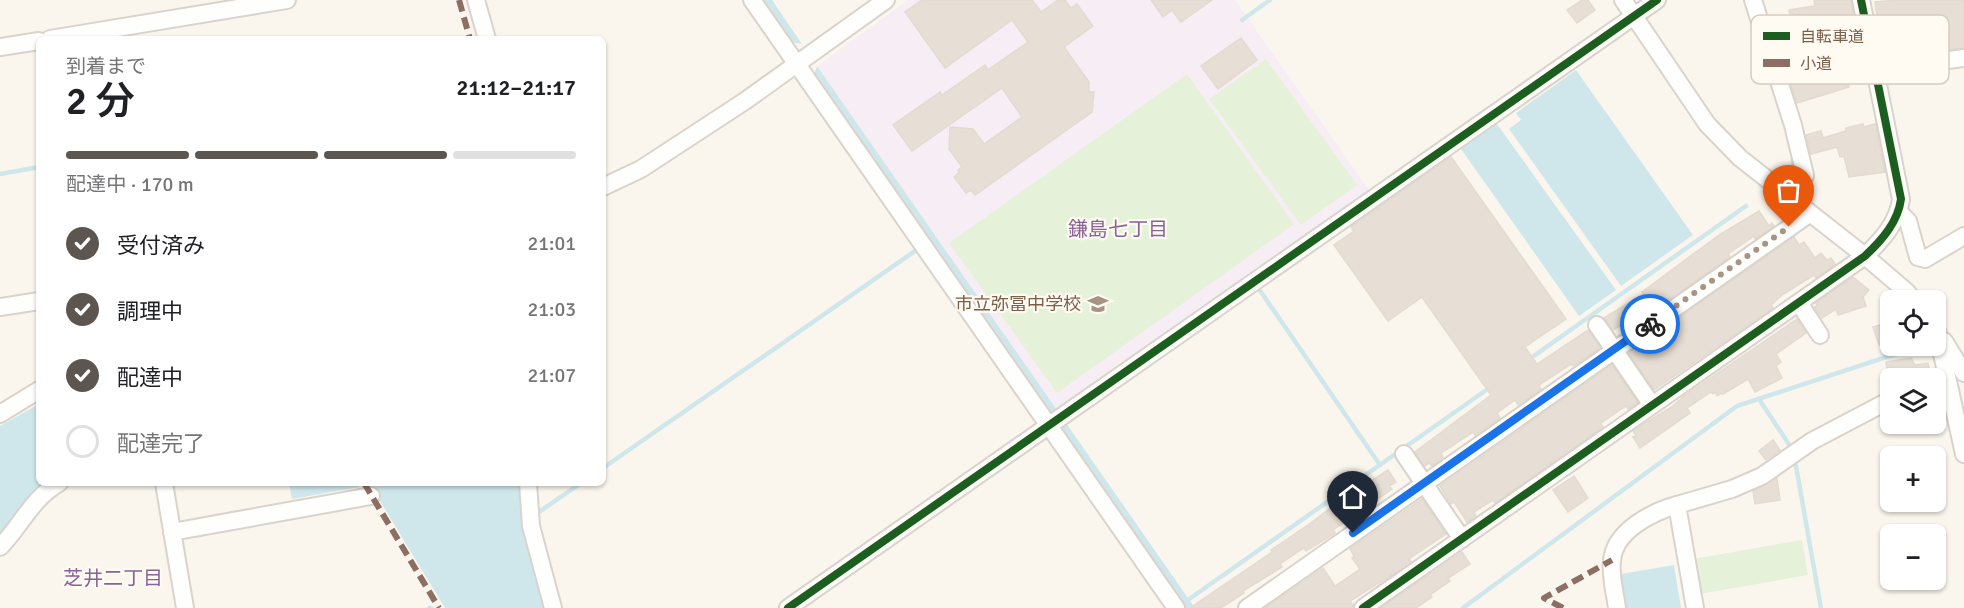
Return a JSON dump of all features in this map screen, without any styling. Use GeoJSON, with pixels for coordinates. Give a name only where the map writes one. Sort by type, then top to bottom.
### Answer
{"type":"FeatureCollection","features":[{"type":"Feature","properties":{"kind":"street"},"geometry":{"type":"LineString","coordinates":[[68,36],[286,0]]}},
{"type":"Feature","properties":{"kind":"street"},"geometry":{"type":"LineString","coordinates":[[476,0],[486,36]]}},
{"type":"Feature","properties":{"kind":"street"},"geometry":{"type":"LineString","coordinates":[[752,0],[1176,608]]}},
{"type":"Feature","properties":{"kind":"street"},"geometry":{"type":"LineString","coordinates":[[606,186],[642,170],[745,101],[886,0]]}},
{"type":"Feature","properties":{"kind":"street"},"geometry":{"type":"LineString","coordinates":[[1623,0],[1707,124],[1740,158],[1905,290]]}},
{"type":"Feature","properties":{"kind":"street"},"geometry":{"type":"LineString","coordinates":[[788,608],[1657,0]]}},
{"type":"Feature","properties":{"kind":"street"},"geometry":{"type":"LineString","coordinates":[[1753,0],[1758,15]]}},
{"type":"Feature","properties":{"kind":"street"},"geometry":{"type":"LineString","coordinates":[[1861,0],[1864,15]]}},
{"type":"Feature","properties":{"kind":"street"},"geometry":{"type":"LineString","coordinates":[[0,47],[36,41]]}},
{"type":"Feature","properties":{"kind":"street"},"geometry":{"type":"LineString","coordinates":[[1949,60],[1964,58]]}},
{"type":"Feature","properties":{"kind":"street"},"geometry":{"type":"LineString","coordinates":[[1780,84],[1805,175],[1780,192]]}},
{"type":"Feature","properties":{"kind":"street"},"geometry":{"type":"LineString","coordinates":[[1363,608],[1799,303],[1865,256],[1878,244],[1899,212],[1901,199],[1879,84]]}},
{"type":"Feature","properties":{"kind":"street"},"geometry":{"type":"LineString","coordinates":[[1899,212],[1908,221],[1918,257],[1925,259],[1964,236]]}},
{"type":"Feature","properties":{"kind":"street"},"geometry":{"type":"LineString","coordinates":[[1246,608],[1809,214]]}},
{"type":"Feature","properties":{"kind":"street"},"geometry":{"type":"LineString","coordinates":[[0,307],[36,301]]}},
{"type":"Feature","properties":{"kind":"street"},"geometry":{"type":"LineString","coordinates":[[1799,303],[1820,335]]}},
{"type":"Feature","properties":{"kind":"street"},"geometry":{"type":"LineString","coordinates":[[1597,325],[1652,405]]}},
{"type":"Feature","properties":{"kind":"street"},"geometry":{"type":"LineString","coordinates":[[1946,345],[1964,373]]}},
{"type":"Feature","properties":{"kind":"street"},"geometry":{"type":"LineString","coordinates":[[0,414],[36,392]]}},
{"type":"Feature","properties":{"kind":"street"},"geometry":{"type":"LineString","coordinates":[[1946,400],[1964,454]]}},
{"type":"Feature","properties":{"kind":"street"},"geometry":{"type":"LineString","coordinates":[[1617,608],[1612,560],[1616,546],[1640,520],[1659,510],[1713,495],[1762,477],[1812,441],[1880,405]]}},
{"type":"Feature","properties":{"kind":"street"},"geometry":{"type":"LineString","coordinates":[[1404,454],[1462,539]]}},
{"type":"Feature","properties":{"kind":"street"},"geometry":{"type":"LineString","coordinates":[[0,548],[45,491],[54,486]]}},
{"type":"Feature","properties":{"kind":"street"},"geometry":{"type":"LineString","coordinates":[[164,486],[185,608]]}},
{"type":"Feature","properties":{"kind":"street"},"geometry":{"type":"LineString","coordinates":[[528,486],[531,526],[553,608]]}},
{"type":"Feature","properties":{"kind":"street"},"geometry":{"type":"LineString","coordinates":[[172,532],[371,496]]}},
{"type":"Feature","properties":{"kind":"street"},"geometry":{"type":"LineString","coordinates":[[1677,505],[1695,608]]}},
{"type":"Feature","properties":{"kind":"shaded area","name":"市立弥冨中学校"},"geometry":{"type":"Polygon","coordinates":[[[908,0],[1235,0],[1372,194],[1058,413],[817,66],[908,0]]]}},
{"type":"Feature","properties":{"kind":"green space"},"geometry":{"type":"Polygon","coordinates":[[[1266,59],[1357,185],[1301,225],[1209,99],[1266,59]]]}},
{"type":"Feature","properties":{"kind":"green space"},"geometry":{"type":"Polygon","coordinates":[[[1187,74],[1294,224],[1057,393],[949,243],[1187,74]]]}},
{"type":"Feature","properties":{"kind":"green space"},"geometry":{"type":"Polygon","coordinates":[[[1802,540],[1808,575],[1699,594],[1693,559],[1802,540]]]}},
{"type":"Feature","properties":{"kind":"water"},"geometry":{"type":"Polygon","coordinates":[[[761,0],[772,0],[802,44],[791,42],[761,0]]]}},
{"type":"Feature","properties":{"kind":"water"},"geometry":{"type":"Polygon","coordinates":[[[817,66],[1195,608],[1184,608],[814,75],[817,66]]]}},
{"type":"Feature","properties":{"kind":"water"},"geometry":{"type":"Polygon","coordinates":[[[1576,70],[1693,235],[1621,286],[1509,129],[1521,120],[1516,113],[1576,70]]]}},
{"type":"Feature","properties":{"kind":"water"},"geometry":{"type":"Polygon","coordinates":[[[1497,124],[1616,290],[1579,316],[1461,149],[1497,124]]]}},
{"type":"Feature","properties":{"kind":"water"},"geometry":{"type":"Polygon","coordinates":[[[36,406],[36,486],[46,486],[0,540],[0,426],[36,406]]]}},
{"type":"Feature","properties":{"kind":"water"},"geometry":{"type":"Polygon","coordinates":[[[290,486],[359,487],[292,499],[290,486]]]}},
{"type":"Feature","properties":{"kind":"water"},"geometry":{"type":"Polygon","coordinates":[[[371,486],[519,486],[524,535],[544,608],[445,608],[371,486]]]}},
{"type":"Feature","properties":{"kind":"water"},"geometry":{"type":"Polygon","coordinates":[[[1674,565],[1681,608],[1626,608],[1621,574],[1674,565]]]}},
{"type":"Feature","properties":{"kind":"building"},"geometry":{"type":"Polygon","coordinates":[[[922,0],[1032,0],[1041,12],[1058,0],[1065,0],[1071,8],[1077,4],[1093,26],[1064,47],[1089,82],[1089,92],[1094,92],[1092,112],[975,195],[971,190],[966,193],[954,177],[962,167],[949,149],[950,127],[973,129],[984,144],[1022,117],[1002,88],[912,151],[893,125],[940,92],[942,95],[985,65],[988,70],[1028,42],[1012,20],[945,68],[905,12],[922,0]]]}},
{"type":"Feature","properties":{"kind":"building"},"geometry":{"type":"Polygon","coordinates":[[[1151,0],[1212,0],[1181,22],[1172,10],[1163,17],[1151,0]]]}},
{"type":"Feature","properties":{"kind":"building"},"geometry":{"type":"Polygon","coordinates":[[[1582,0],[1588,0],[1595,10],[1577,23],[1567,10],[1582,0]]]}},
{"type":"Feature","properties":{"kind":"building"},"geometry":{"type":"Polygon","coordinates":[[[1814,0],[1851,0],[1853,15],[1790,15],[1789,10],[1815,6],[1814,0]]]}},
{"type":"Feature","properties":{"kind":"building"},"geometry":{"type":"Polygon","coordinates":[[[1964,0],[1964,48],[1949,50],[1949,15],[1877,15],[1875,2],[1964,0]]]}},
{"type":"Feature","properties":{"kind":"building"},"geometry":{"type":"Polygon","coordinates":[[[1241,38],[1257,60],[1218,89],[1201,66],[1241,38]]]}},
{"type":"Feature","properties":{"kind":"building"},"geometry":{"type":"Polygon","coordinates":[[[1791,84],[1848,84],[1849,87],[1797,103],[1791,84]]]}},
{"type":"Feature","properties":{"kind":"building"},"geometry":{"type":"Polygon","coordinates":[[[1863,124],[1864,127],[1875,124],[1885,172],[1849,177],[1844,156],[1840,157],[1837,147],[1811,154],[1806,135],[1821,131],[1823,138],[1846,131],[1846,128],[1863,124]]]}},
{"type":"Feature","properties":{"kind":"building"},"geometry":{"type":"Polygon","coordinates":[[[1451,157],[1566,319],[1525,347],[1537,364],[1588,330],[1600,348],[1539,385],[1541,389],[1518,405],[1515,400],[1497,413],[1500,418],[1475,435],[1473,432],[1441,453],[1443,457],[1432,466],[1429,463],[1425,466],[1415,452],[1491,395],[1422,297],[1388,321],[1334,245],[1354,231],[1351,227],[1451,157]]]}},
{"type":"Feature","properties":{"kind":"building"},"geometry":{"type":"Polygon","coordinates":[[[1759,211],[1769,226],[1772,223],[1774,226],[1755,239],[1754,236],[1728,254],[1730,257],[1624,331],[1621,325],[1613,330],[1604,318],[1643,294],[1642,292],[1719,235],[1759,211]]]}},
{"type":"Feature","properties":{"kind":"building"},"geometry":{"type":"Polygon","coordinates":[[[1794,237],[1799,245],[1804,242],[1815,258],[1821,253],[1827,260],[1831,258],[1835,264],[1816,278],[1814,275],[1782,295],[1771,305],[1773,308],[1654,390],[1629,353],[1794,237]]]}},
{"type":"Feature","properties":{"kind":"building"},"geometry":{"type":"Polygon","coordinates":[[[1853,277],[1869,290],[1863,297],[1866,306],[1838,315],[1836,309],[1822,318],[1814,307],[1817,306],[1816,303],[1853,277]]]}},
{"type":"Feature","properties":{"kind":"building"},"geometry":{"type":"Polygon","coordinates":[[[1797,319],[1806,333],[1776,354],[1781,362],[1776,366],[1782,378],[1755,392],[1748,379],[1723,394],[1717,396],[1715,392],[1713,394],[1711,392],[1687,408],[1690,413],[1640,448],[1633,437],[1636,436],[1633,431],[1673,406],[1684,396],[1797,319]]]}},
{"type":"Feature","properties":{"kind":"building"},"geometry":{"type":"Polygon","coordinates":[[[1880,325],[1880,345],[1879,345],[1873,327],[1880,325]]]}},
{"type":"Feature","properties":{"kind":"building"},"geometry":{"type":"Polygon","coordinates":[[[1911,358],[1915,365],[1928,363],[1929,368],[1887,368],[1886,362],[1911,358]]]}},
{"type":"Feature","properties":{"kind":"building"},"geometry":{"type":"Polygon","coordinates":[[[1612,365],[1638,403],[1628,409],[1626,406],[1601,423],[1603,427],[1495,503],[1493,500],[1474,512],[1476,516],[1467,522],[1454,502],[1451,504],[1440,486],[1612,365]]]}},
{"type":"Feature","properties":{"kind":"building"},"geometry":{"type":"Polygon","coordinates":[[[1773,440],[1780,450],[1766,460],[1759,451],[1773,440]]]}},
{"type":"Feature","properties":{"kind":"building"},"geometry":{"type":"Polygon","coordinates":[[[1388,470],[1396,482],[1389,486],[1392,489],[1365,508],[1363,505],[1344,517],[1346,521],[1333,530],[1335,533],[1306,551],[1304,548],[1299,551],[1280,564],[1282,567],[1243,591],[1244,593],[1221,608],[1190,608],[1272,552],[1271,550],[1341,500],[1388,470]]]}},
{"type":"Feature","properties":{"kind":"building"},"geometry":{"type":"Polygon","coordinates":[[[1574,476],[1588,498],[1568,512],[1553,490],[1574,476]]]}},
{"type":"Feature","properties":{"kind":"building"},"geometry":{"type":"Polygon","coordinates":[[[1777,478],[1780,500],[1755,504],[1753,491],[1777,478]]]}},
{"type":"Feature","properties":{"kind":"building"},"geometry":{"type":"Polygon","coordinates":[[[1422,499],[1446,534],[1409,559],[1411,561],[1392,575],[1350,601],[1353,608],[1265,608],[1323,568],[1335,586],[1360,569],[1352,558],[1354,556],[1350,549],[1422,499]]]}},
{"type":"Feature","properties":{"kind":"building"},"geometry":{"type":"Polygon","coordinates":[[[1462,552],[1470,564],[1448,578],[1450,581],[1430,595],[1432,597],[1416,608],[1381,608],[1462,552]]]}},
{"type":"Feature","properties":{"kind":"waterway"},"geometry":{"type":"LineString","coordinates":[[1242,20],[1270,0]]}},
{"type":"Feature","properties":{"kind":"waterway"},"geometry":{"type":"LineString","coordinates":[[1793,158],[1793,175]]}},
{"type":"Feature","properties":{"kind":"waterway"},"geometry":{"type":"LineString","coordinates":[[0,174],[36,168]]}},
{"type":"Feature","properties":{"kind":"waterway"},"geometry":{"type":"LineString","coordinates":[[1528,360],[1746,206]]}},
{"type":"Feature","properties":{"kind":"waterway"},"geometry":{"type":"LineString","coordinates":[[606,466],[915,251]]}},
{"type":"Feature","properties":{"kind":"waterway"},"geometry":{"type":"LineString","coordinates":[[1259,289],[1380,465]]}},
{"type":"Feature","properties":{"kind":"waterway"},"geometry":{"type":"LineString","coordinates":[[1463,608],[1737,406],[1889,356]]}},
{"type":"Feature","properties":{"kind":"waterway"},"geometry":{"type":"LineString","coordinates":[[1185,602],[1492,386]]}},
{"type":"Feature","properties":{"kind":"waterway"},"geometry":{"type":"LineString","coordinates":[[1759,399],[1792,449]]}},
{"type":"Feature","properties":{"kind":"waterway"},"geometry":{"type":"LineString","coordinates":[[1796,466],[1821,608]]}},
{"type":"Feature","properties":{"kind":"waterway"},"geometry":{"type":"LineString","coordinates":[[536,510],[539,512],[577,486]]}},
{"type":"Feature","properties":{"kind":"marked path"},"geometry":{"type":"LineString","coordinates":[[459,0],[469,36]]}},
{"type":"Feature","properties":{"kind":"marked path"},"geometry":{"type":"LineString","coordinates":[[366,486],[439,608]]}},
{"type":"Feature","properties":{"kind":"marked path"},"geometry":{"type":"LineString","coordinates":[[1563,608],[1544,598],[1612,560]]}},
{"type":"Feature","properties":{"kind":"cycle path"},"geometry":{"type":"LineString","coordinates":[[788,608],[1657,0]]}},
{"type":"Feature","properties":{"kind":"cycle path"},"geometry":{"type":"LineString","coordinates":[[1861,0],[1864,15]]}},
{"type":"Feature","properties":{"kind":"cycle path"},"geometry":{"type":"LineString","coordinates":[[1363,608],[1865,256],[1893,223],[1901,199],[1878,84]]}},
{"type":"Feature","properties":{"kind":"way so far"},"geometry":{"type":"LineString","coordinates":[[1650,324],[1789,227]]}},
{"type":"Feature","properties":{"kind":"place","name":"市立弥冨中学校"},"geometry":{"type":"Point","coordinates":[1098,304]}},
{"type":"Feature","properties":{"kind":"district","name":"鎌島七丁目"},"geometry":{"type":"Point","coordinates":[1118,229]}},
{"type":"Feature","properties":{"kind":"district","name":"芝井二丁目"},"geometry":{"type":"Point","coordinates":[113,578]}},
{"type":"Feature","properties":{"kind":"route"},"geometry":{"type":"LineString","coordinates":[[1353,533],[1650,324]]}}]}
